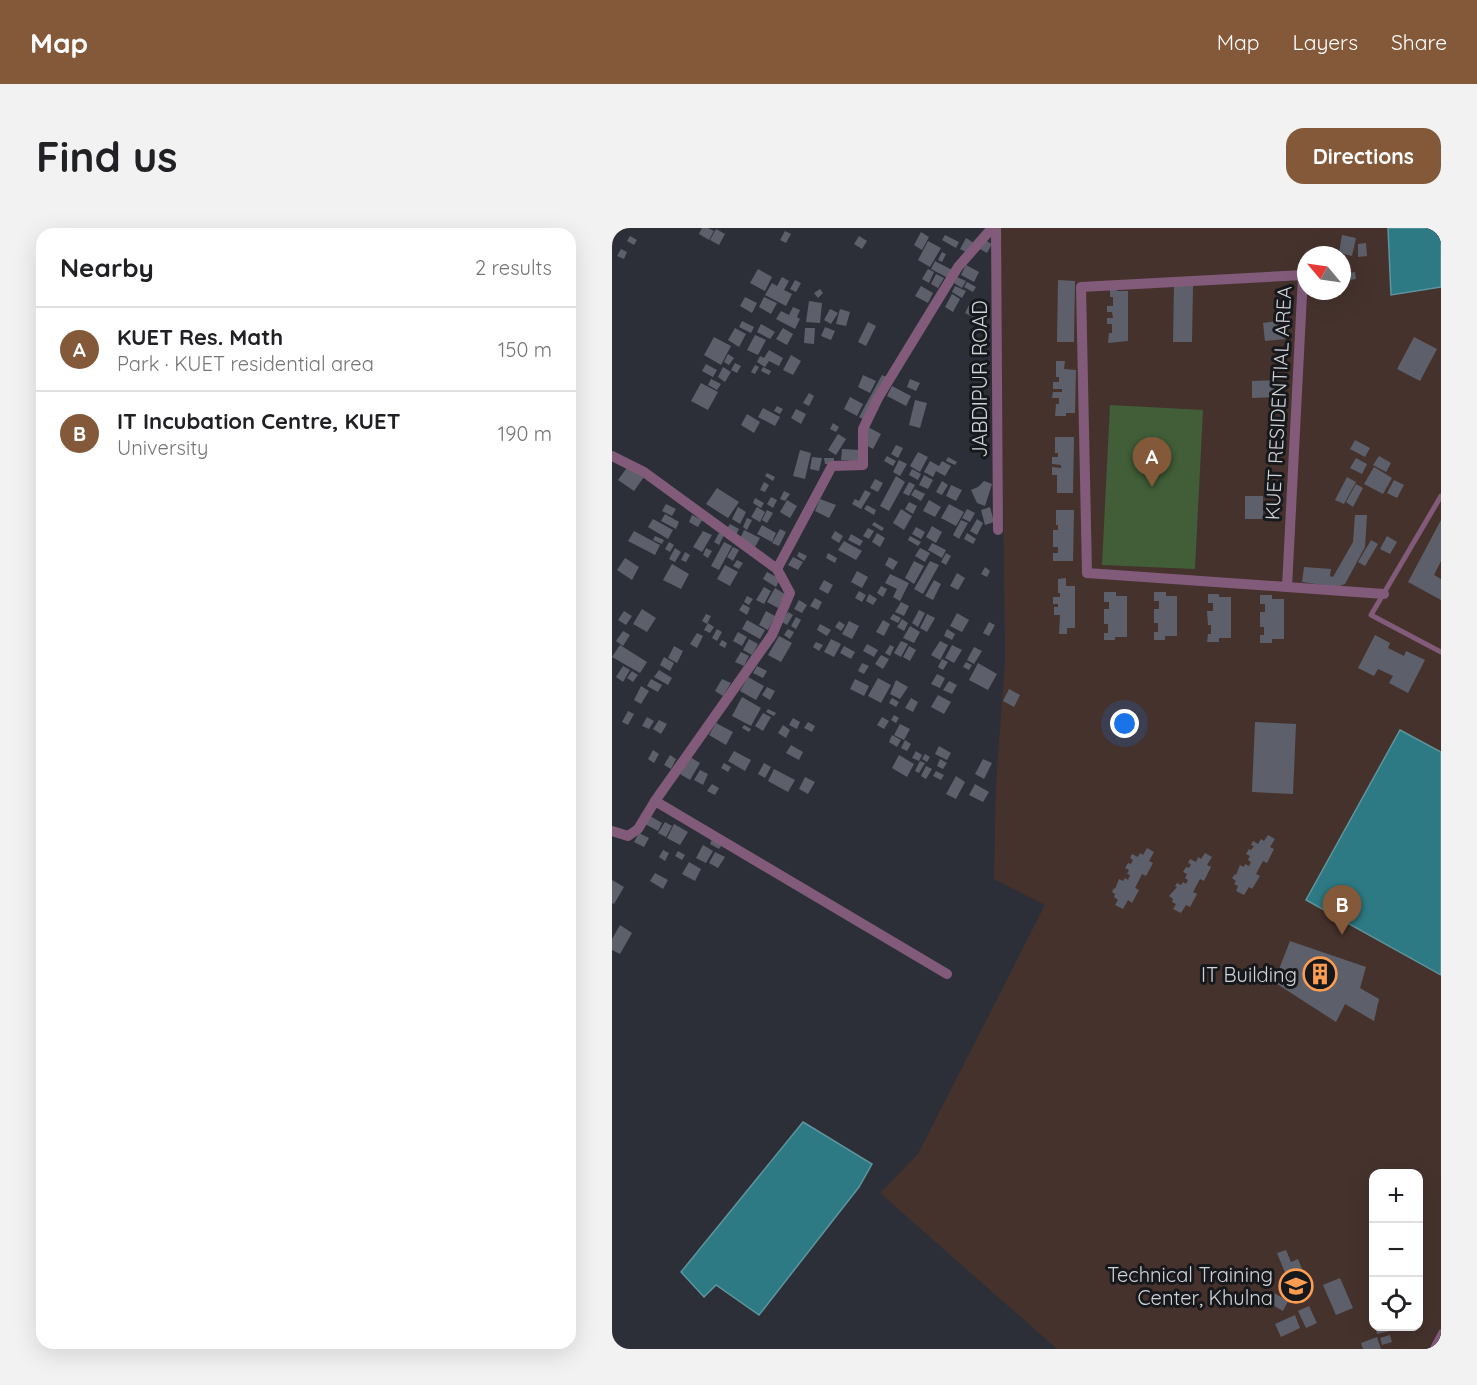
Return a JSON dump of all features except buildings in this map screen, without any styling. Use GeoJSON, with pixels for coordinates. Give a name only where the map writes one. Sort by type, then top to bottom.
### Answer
{"type":"FeatureCollection","features":[{"type":"Feature","properties":{"kind":"street","name":"JABDIPUR ROAD"},"geometry":{"type":"LineString","coordinates":[[994,228],[998,530]]}},
{"type":"Feature","properties":{"kind":"street"},"geometry":{"type":"LineString","coordinates":[[777,569],[832,466],[863,465],[863,429],[878,398],[958,267],[994,228]]}},
{"type":"Feature","properties":{"kind":"street","name":"KUET RESIDENTIAL AREA"},"geometry":{"type":"LineString","coordinates":[[1303,275],[1287,587],[1087,573],[1081,286],[1303,275]]}},
{"type":"Feature","properties":{"kind":"street"},"geometry":{"type":"LineString","coordinates":[[612,456],[644,472],[777,569],[790,593],[772,635],[655,801],[638,830],[628,836],[612,831]]}},
{"type":"Feature","properties":{"kind":"street"},"geometry":{"type":"LineString","coordinates":[[1287,587],[1384,594]]}},
{"type":"Feature","properties":{"kind":"street"},"geometry":{"type":"LineString","coordinates":[[655,801],[947,974]]}},
{"type":"Feature","properties":{"kind":"lane"},"geometry":{"type":"LineString","coordinates":[[1441,496],[1371,615],[1441,652]]}},
{"type":"Feature","properties":{"kind":"lane"},"geometry":{"type":"LineString","coordinates":[[1432,1349],[1441,1332]]}},
{"type":"Feature","properties":{"kind":"shaded area"},"geometry":{"type":"Polygon","coordinates":[[[1000,228],[1441,228],[1441,1349],[1057,1349],[880,1193],[918,1154],[1045,905],[994,879],[996,782],[1005,662],[1000,228]]]}},
{"type":"Feature","properties":{"kind":"green space"},"geometry":{"type":"Polygon","coordinates":[[[1110,405],[1203,410],[1195,569],[1102,565],[1110,405]]]}},
{"type":"Feature","properties":{"kind":"water"},"geometry":{"type":"Polygon","coordinates":[[[1388,228],[1441,228],[1441,287],[1391,295],[1388,228]]]}},
{"type":"Feature","properties":{"kind":"water"},"geometry":{"type":"Polygon","coordinates":[[[1400,730],[1441,752],[1441,975],[1306,900],[1400,730]]]}},
{"type":"Feature","properties":{"kind":"water"},"geometry":{"type":"Polygon","coordinates":[[[803,1122],[872,1164],[859,1187],[759,1315],[716,1285],[704,1297],[681,1272],[803,1122]]]}},
{"type":"Feature","properties":{"kind":"place","name":"KUET Res. Math"},"geometry":{"type":"Point","coordinates":[1152,487]}},
{"type":"Feature","properties":{"kind":"place","name":"IT Incubation Centre, KUET"},"geometry":{"type":"Point","coordinates":[1342,935]}},
{"type":"Feature","properties":{"kind":"place","name":"IT Building"},"geometry":{"type":"Point","coordinates":[1320,974]}},
{"type":"Feature","properties":{"kind":"place","name":"Technical Training Center, Khulna"},"geometry":{"type":"Point","coordinates":[1296,1286]}}]}
